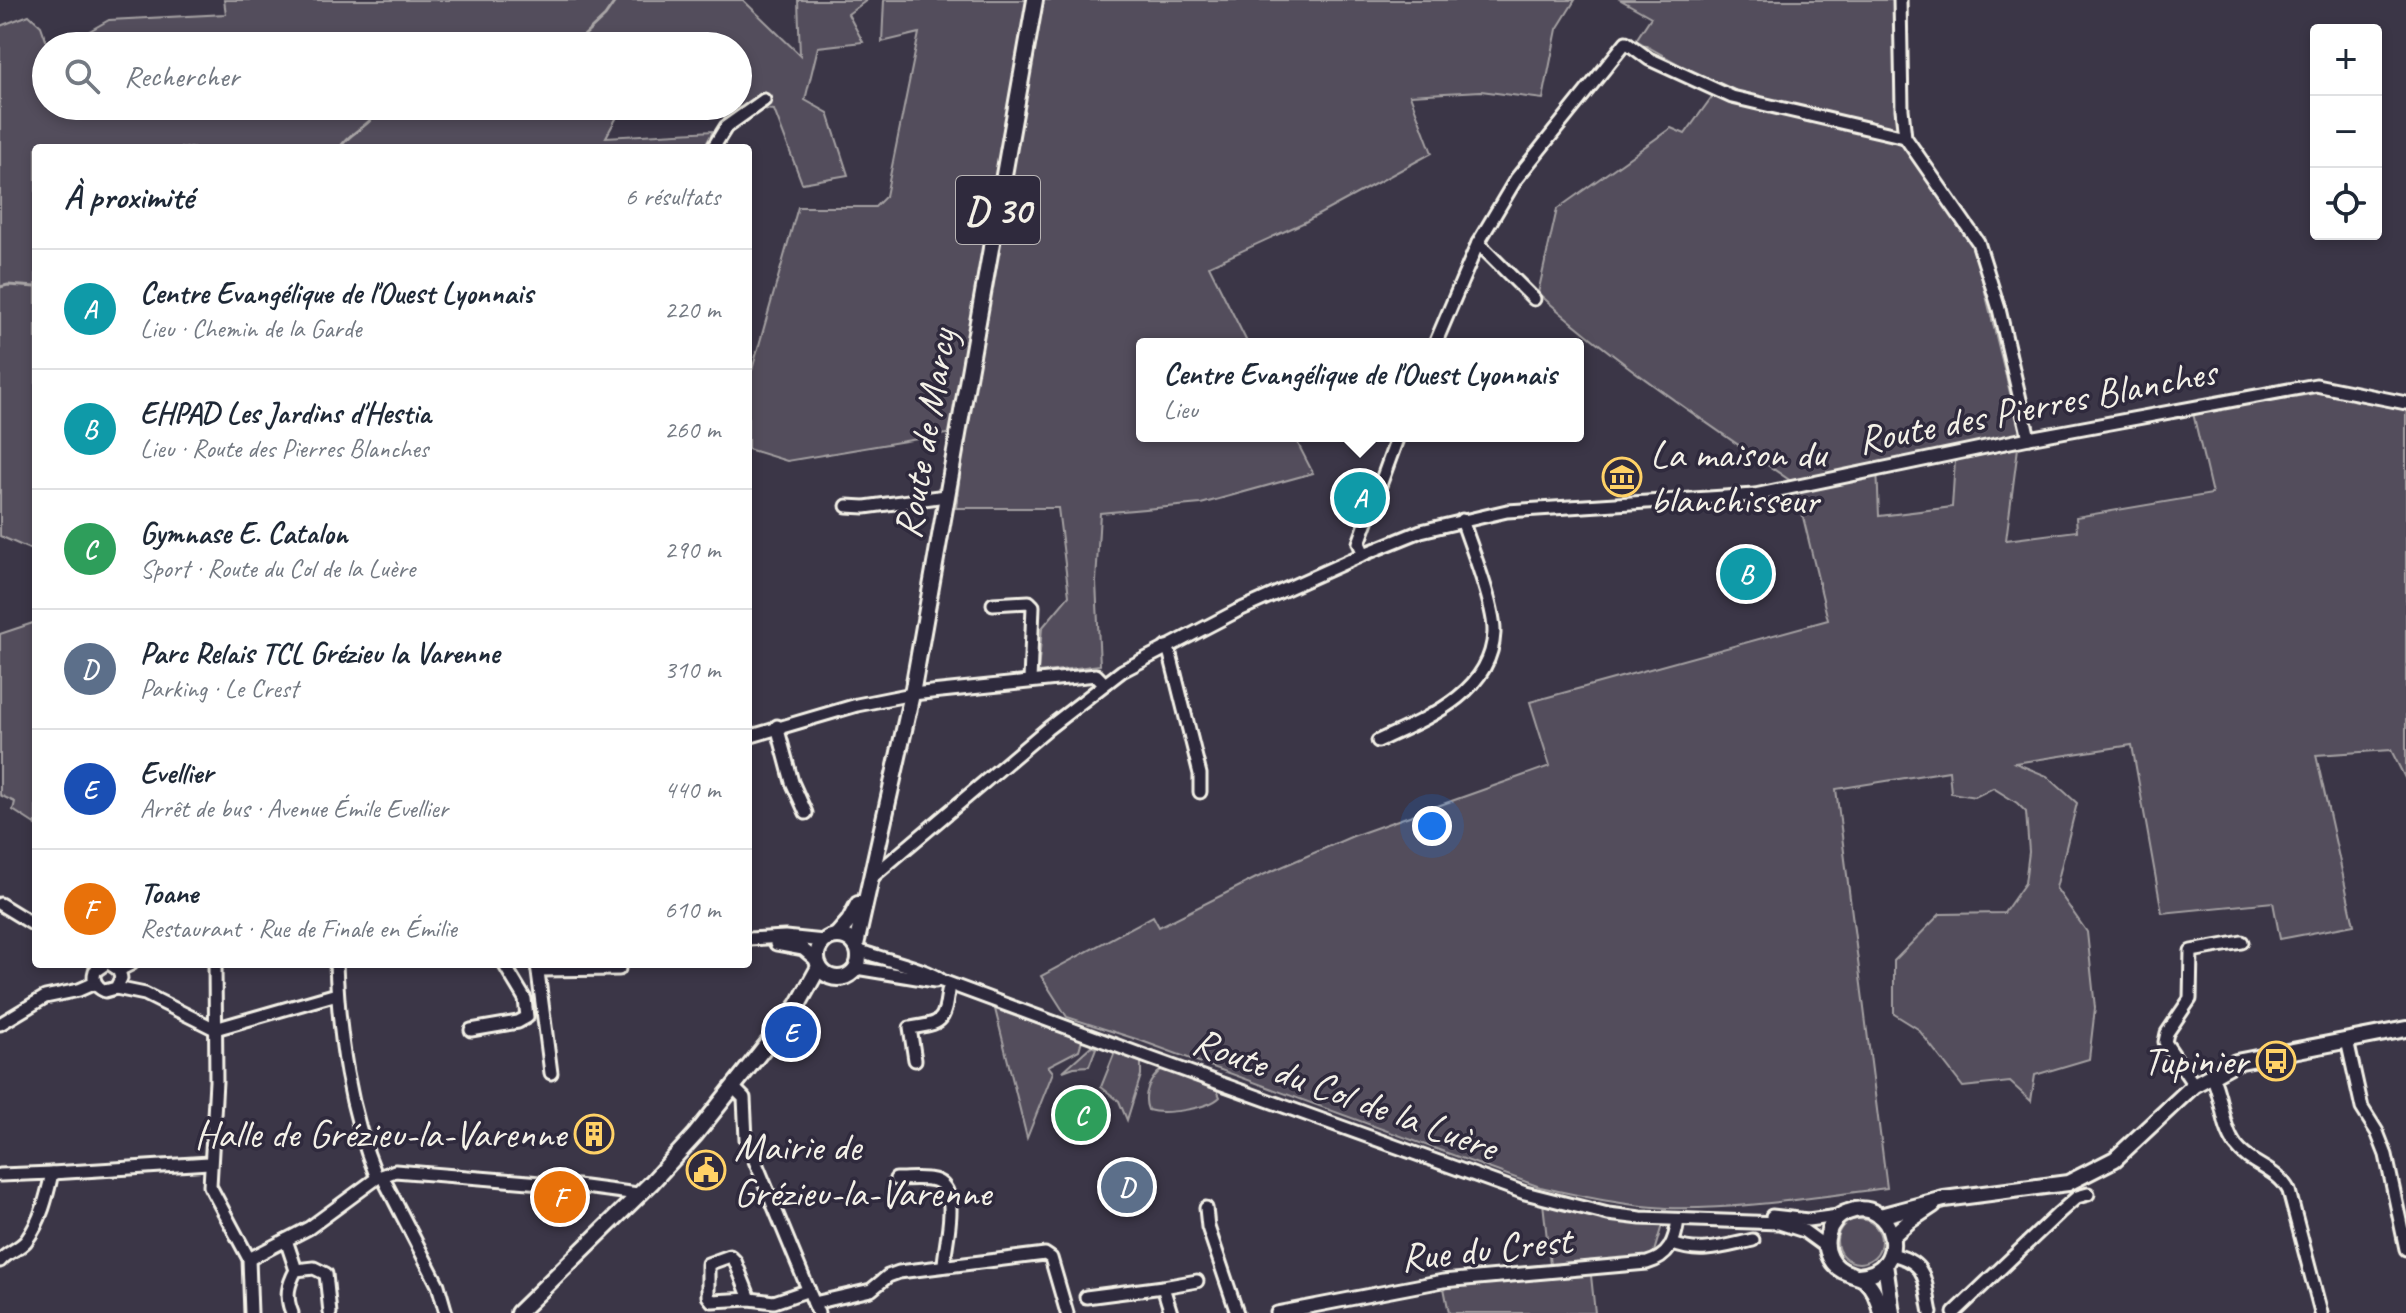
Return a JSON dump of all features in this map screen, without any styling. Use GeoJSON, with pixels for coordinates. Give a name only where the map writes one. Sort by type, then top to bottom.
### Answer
{"type":"FeatureCollection","features":[{"type":"Feature","properties":{"kind":"main road","name":"Route de Marcy"},"geometry":{"type":"LineString","coordinates":[[857,948],[912,694],[1035,0]]}},
{"type":"Feature","properties":{"kind":"main road","name":"Route de Marcy"},"geometry":{"type":"LineString","coordinates":[[830,938],[855,911],[871,878]]}},
{"type":"Feature","properties":{"kind":"main road"},"geometry":{"type":"LineString","coordinates":[[798,1005],[817,964],[819,946],[830,938],[844,936],[857,948],[856,968],[841,979],[832,978],[817,964]]}},
{"type":"Feature","properties":{"kind":"main road"},"geometry":{"type":"LineString","coordinates":[[518,1313],[686,1146],[798,1005],[832,978]]}},
{"type":"Feature","properties":{"kind":"main road"},"geometry":{"type":"LineString","coordinates":[[1881,1313],[1873,1290],[1858,1276],[1837,1267],[1826,1247],[1831,1225],[1839,1216],[1859,1209],[1880,1216],[1944,1199],[2048,1186],[2085,1176],[2115,1159],[2194,1085],[2236,1062],[2259,1055],[2406,1029]]}},
{"type":"Feature","properties":{"kind":"main road"},"geometry":{"type":"LineString","coordinates":[[1892,1313],[1888,1259],[1892,1236],[1944,1199]]}},
{"type":"Feature","properties":{"kind":"main road"},"geometry":{"type":"LineString","coordinates":[[1880,1216],[1892,1236]]}},
{"type":"Feature","properties":{"kind":"main road"},"geometry":{"type":"LineString","coordinates":[[1858,1276],[1873,1273],[1888,1259]]}},
{"type":"Feature","properties":{"kind":"street"},"geometry":{"type":"LineString","coordinates":[[1900,0],[1905,137],[1978,242],[1999,309],[2029,438]]}},
{"type":"Feature","properties":{"kind":"street"},"geometry":{"type":"LineString","coordinates":[[1438,338],[1478,243],[1527,163],[1626,42],[1649,59],[1732,97],[1905,137]]}},
{"type":"Feature","properties":{"kind":"street"},"geometry":{"type":"LineString","coordinates":[[752,109],[764,100]]}},
{"type":"Feature","properties":{"kind":"street"},"geometry":{"type":"LineString","coordinates":[[715,144],[726,127],[736,120]]}},
{"type":"Feature","properties":{"kind":"street"},"geometry":{"type":"LineString","coordinates":[[1478,243],[1534,299]]}},
{"type":"Feature","properties":{"kind":"street","name":"Route des Pierres Blanches"},"geometry":{"type":"LineString","coordinates":[[871,878],[1104,683],[1166,647],[1364,554],[1421,531],[1507,511],[1755,495],[2029,438],[2316,385],[2406,403]]}},
{"type":"Feature","properties":{"kind":"street"},"geometry":{"type":"LineString","coordinates":[[1364,554],[1359,543],[1396,442]]}},
{"type":"Feature","properties":{"kind":"street"},"geometry":{"type":"LineString","coordinates":[[847,506],[865,507],[946,496]]}},
{"type":"Feature","properties":{"kind":"street"},"geometry":{"type":"LineString","coordinates":[[1378,741],[1429,717],[1460,696],[1479,677],[1490,657],[1494,631],[1462,520]]}},
{"type":"Feature","properties":{"kind":"street"},"geometry":{"type":"LineString","coordinates":[[993,604],[1029,602],[1033,606],[1030,681]]}},
{"type":"Feature","properties":{"kind":"street"},"geometry":{"type":"LineString","coordinates":[[1166,647],[1200,774],[1200,792]]}},
{"type":"Feature","properties":{"kind":"street"},"geometry":{"type":"LineString","coordinates":[[752,735],[857,705],[912,694],[1096,675],[1104,683]]}},
{"type":"Feature","properties":{"kind":"street"},"geometry":{"type":"LineString","coordinates":[[777,726],[792,782],[806,813]]}},
{"type":"Feature","properties":{"kind":"street"},"geometry":{"type":"LineString","coordinates":[[0,904],[32,924]]}},
{"type":"Feature","properties":{"kind":"street"},"geometry":{"type":"LineString","coordinates":[[752,940],[830,938]]}},
{"type":"Feature","properties":{"kind":"street"},"geometry":{"type":"LineString","coordinates":[[752,941],[803,949],[817,964]]}},
{"type":"Feature","properties":{"kind":"street"},"geometry":{"type":"LineString","coordinates":[[2194,1085],[2165,1042],[2167,1033],[2190,999],[2191,951],[2242,942]]}},
{"type":"Feature","properties":{"kind":"street","name":"Route du Col de la Luère"},"geometry":{"type":"LineString","coordinates":[[857,948],[882,960],[935,975],[945,986]]}},
{"type":"Feature","properties":{"kind":"street"},"geometry":{"type":"LineString","coordinates":[[103,968],[94,974],[95,983],[105,991],[116,988],[145,994],[215,1029],[337,994]]}},
{"type":"Feature","properties":{"kind":"street"},"geometry":{"type":"LineString","coordinates":[[108,968],[121,978],[116,988]]}},
{"type":"Feature","properties":{"kind":"street"},"geometry":{"type":"LineString","coordinates":[[215,968],[216,1081],[210,1186],[249,1259],[251,1313]]}},
{"type":"Feature","properties":{"kind":"street"},"geometry":{"type":"LineString","coordinates":[[336,968],[349,1090],[356,1122],[380,1177],[438,1285],[446,1313]]}},
{"type":"Feature","properties":{"kind":"street"},"geometry":{"type":"LineString","coordinates":[[471,1030],[518,1022],[527,1017],[525,999],[506,968]]}},
{"type":"Feature","properties":{"kind":"street"},"geometry":{"type":"LineString","coordinates":[[537,968],[551,1073]]}},
{"type":"Feature","properties":{"kind":"street"},"geometry":{"type":"LineString","coordinates":[[578,968],[619,969]]}},
{"type":"Feature","properties":{"kind":"street","name":"Route du Col de la Luère"},"geometry":{"type":"LineString","coordinates":[[856,968],[945,986],[1525,1193],[1608,1214],[1678,1220],[1767,1216],[1822,1220],[1839,1216]]}},
{"type":"Feature","properties":{"kind":"street"},"geometry":{"type":"LineString","coordinates":[[0,1024],[45,997],[79,990],[95,983]]}},
{"type":"Feature","properties":{"kind":"street"},"geometry":{"type":"LineString","coordinates":[[915,1060],[910,1028],[938,1023],[945,1016],[945,986]]}},
{"type":"Feature","properties":{"kind":"street"},"geometry":{"type":"LineString","coordinates":[[2347,1040],[2362,1108],[2377,1132],[2386,1155],[2406,1249]]}},
{"type":"Feature","properties":{"kind":"street"},"geometry":{"type":"LineString","coordinates":[[2211,1074],[2236,1146],[2243,1154],[2278,1175],[2289,1191],[2321,1313]]}},
{"type":"Feature","properties":{"kind":"street"},"geometry":{"type":"LineString","coordinates":[[733,1087],[744,1098],[746,1139],[816,1308],[871,1290],[888,1276],[899,1272],[1045,1254],[1051,1258],[1067,1313]]}},
{"type":"Feature","properties":{"kind":"street"},"geometry":{"type":"LineString","coordinates":[[0,1175],[209,1163]]}},
{"type":"Feature","properties":{"kind":"street"},"geometry":{"type":"LineString","coordinates":[[249,1259],[309,1228],[380,1177],[395,1171],[638,1194]]}},
{"type":"Feature","properties":{"kind":"street"},"geometry":{"type":"LineString","coordinates":[[0,1261],[6,1253],[25,1242],[34,1227],[46,1201],[52,1173]]}},
{"type":"Feature","properties":{"kind":"street"},"geometry":{"type":"LineString","coordinates":[[896,1179],[930,1179],[942,1183],[948,1193],[951,1204],[944,1266]]}},
{"type":"Feature","properties":{"kind":"street"},"geometry":{"type":"LineString","coordinates":[[1954,1313],[2077,1197],[2088,1194]]}},
{"type":"Feature","properties":{"kind":"street"},"geometry":{"type":"LineString","coordinates":[[1206,1208],[1208,1227],[1237,1313]]}},
{"type":"Feature","properties":{"kind":"street","name":"Route du Col de la Luère"},"geometry":{"type":"LineString","coordinates":[[1737,1219],[1789,1226],[1804,1231],[1826,1247]]}},
{"type":"Feature","properties":{"kind":"street"},"geometry":{"type":"LineString","coordinates":[[1678,1220],[1673,1244],[1687,1250],[1704,1251],[1753,1240]]}},
{"type":"Feature","properties":{"kind":"street"},"geometry":{"type":"LineString","coordinates":[[286,1240],[296,1270],[288,1285],[288,1302],[292,1313]]}},
{"type":"Feature","properties":{"kind":"street","name":"Rue du Crest"},"geometry":{"type":"LineString","coordinates":[[1277,1313],[1443,1281],[1647,1263],[1665,1255],[1673,1244]]}},
{"type":"Feature","properties":{"kind":"street"},"geometry":{"type":"LineString","coordinates":[[750,1299],[735,1261],[730,1256],[708,1264],[708,1296],[712,1301],[750,1299],[774,1302],[809,1290]]}},
{"type":"Feature","properties":{"kind":"street"},"geometry":{"type":"LineString","coordinates":[[1888,1259],[1911,1259],[1919,1268],[1925,1279],[1931,1313]]}},
{"type":"Feature","properties":{"kind":"street"},"geometry":{"type":"LineString","coordinates":[[296,1270],[314,1268],[326,1274],[330,1313]]}},
{"type":"Feature","properties":{"kind":"street"},"geometry":{"type":"LineString","coordinates":[[1086,1297],[1197,1281]]}},
{"type":"Feature","properties":{"kind":"street"},"geometry":{"type":"LineString","coordinates":[[1163,1287],[1171,1313]]}},
{"type":"Feature","properties":{"kind":"shaded area"},"geometry":{"type":"Polygon","coordinates":[[[224,0],[743,0],[800,55],[798,0],[867,0],[848,14],[863,42],[818,47],[805,100],[828,113],[848,175],[802,183],[774,110],[752,108],[752,32],[88,32],[109,20],[226,14],[224,0]]]}},
{"type":"Feature","properties":{"kind":"shaded area"},"geometry":{"type":"Polygon","coordinates":[[[884,0],[1575,0],[1557,29],[1543,99],[1481,91],[1410,95],[1432,153],[1305,222],[1209,266],[1245,338],[1136,338],[1136,442],[1297,442],[1313,473],[1201,504],[1100,513],[1096,582],[1100,665],[1038,673],[1042,628],[1069,596],[1058,508],[956,508],[965,431],[787,461],[752,450],[752,370],[798,207],[875,207],[886,196],[919,33],[882,42],[884,0]]]}},
{"type":"Feature","properties":{"kind":"shaded area"},"geometry":{"type":"Polygon","coordinates":[[[1621,0],[1895,0],[1901,137],[1974,247],[2020,433],[1877,465],[1879,516],[1952,507],[1955,460],[2018,448],[2006,540],[2077,531],[2076,517],[2212,494],[2193,413],[2318,393],[2406,410],[2406,780],[2391,750],[2316,755],[2354,925],[2280,939],[2273,902],[2162,913],[2132,745],[2015,763],[2047,776],[2077,803],[2056,888],[2087,932],[2095,1008],[2089,1059],[2035,1075],[2031,1101],[2010,1082],[1963,1087],[1918,1029],[1894,1014],[1894,961],[1940,914],[2004,913],[2025,883],[2029,852],[2026,812],[1993,788],[1975,797],[1951,793],[1949,771],[1836,789],[1887,1188],[1722,1207],[1667,1208],[1603,1200],[1540,1187],[1139,1040],[1067,1017],[1041,976],[1153,916],[1159,927],[1256,878],[1353,836],[1550,766],[1530,702],[1828,620],[1795,484],[1631,369],[1538,293],[1557,209],[1671,128],[1685,134],[1719,87],[1636,40],[1651,17],[1621,0]]]}},
{"type":"Feature","properties":{"kind":"shaded area"},"geometry":{"type":"Polygon","coordinates":[[[29,15],[43,32],[32,32],[32,120],[615,120],[606,137],[713,131],[706,144],[32,144],[32,550],[0,536],[0,26],[29,15]]]}},
{"type":"Feature","properties":{"kind":"shaded area"},"geometry":{"type":"Polygon","coordinates":[[[32,623],[32,822],[13,810],[15,802],[0,795],[0,634],[32,623]]]}},
{"type":"Feature","properties":{"kind":"shaded area"},"geometry":{"type":"Polygon","coordinates":[[[995,1009],[1082,1040],[1079,1050],[1048,1066],[1053,1072],[1027,1138],[995,1009]]]}},
{"type":"Feature","properties":{"kind":"shaded area"},"geometry":{"type":"Polygon","coordinates":[[[1091,1046],[1096,1048],[1089,1066],[1063,1071],[1091,1046]]]}},
{"type":"Feature","properties":{"kind":"shaded area"},"geometry":{"type":"Polygon","coordinates":[[[1115,1052],[1141,1060],[1141,1075],[1127,1120],[1119,1101],[1101,1087],[1115,1052]]]}},
{"type":"Feature","properties":{"kind":"shaded area"},"geometry":{"type":"Polygon","coordinates":[[[1162,1069],[1217,1090],[1220,1097],[1206,1105],[1186,1110],[1148,1110],[1148,1087],[1162,1069]]]}},
{"type":"Feature","properties":{"kind":"shaded area"},"geometry":{"type":"Polygon","coordinates":[[[1543,1203],[1662,1225],[1653,1255],[1590,1266],[1595,1313],[1449,1313],[1443,1283],[1551,1274],[1543,1203]]]}},
{"type":"Feature","properties":{"kind":"shaded area"},"geometry":{"type":"Polygon","coordinates":[[[1859,1219],[1875,1225],[1881,1241],[1875,1257],[1859,1263],[1843,1257],[1837,1241],[1843,1225],[1859,1219]]]}},
{"type":"Feature","properties":{"kind":"waterway"},"geometry":{"type":"LineString","coordinates":[[588,32],[616,0]]}},
{"type":"Feature","properties":{"kind":"waterway"},"geometry":{"type":"LineString","coordinates":[[343,144],[370,120]]}},
{"type":"Feature","properties":{"kind":"waterway"},"geometry":{"type":"LineString","coordinates":[[0,287],[32,287]]}},
{"type":"Feature","properties":{"kind":"place","name":"La maison du blanchisseur"},"geometry":{"type":"Point","coordinates":[1622,477]}},
{"type":"Feature","properties":{"kind":"place","name":"Centre Evangélique de l'Ouest Lyonnais"},"geometry":{"type":"Point","coordinates":[1360,498]}},
{"type":"Feature","properties":{"kind":"place","name":"EHPAD Les Jardins d'Hestia"},"geometry":{"type":"Point","coordinates":[1746,574]}},
{"type":"Feature","properties":{"kind":"place","name":"Evellier"},"geometry":{"type":"Point","coordinates":[791,1032]}},
{"type":"Feature","properties":{"kind":"place","name":"Tupinier"},"geometry":{"type":"Point","coordinates":[2276,1061]}},
{"type":"Feature","properties":{"kind":"place","name":"Gymnase E. Catalon"},"geometry":{"type":"Point","coordinates":[1081,1115]}},
{"type":"Feature","properties":{"kind":"place","name":"Halle de Grézieu-la-Varenne"},"geometry":{"type":"Point","coordinates":[594,1134]}},
{"type":"Feature","properties":{"kind":"place","name":"Mairie de Grézieu-la-Varenne"},"geometry":{"type":"Point","coordinates":[706,1170]}},
{"type":"Feature","properties":{"kind":"place","name":"Parc Relais TCL Grézieu la Varenne"},"geometry":{"type":"Point","coordinates":[1127,1187]}},
{"type":"Feature","properties":{"kind":"place","name":"Toane"},"geometry":{"type":"Point","coordinates":[560,1197]}}]}
